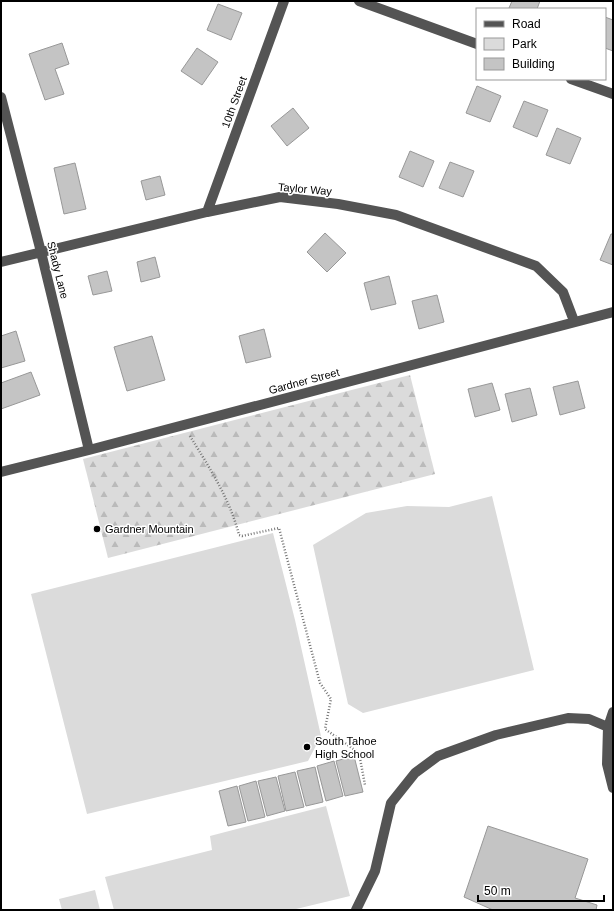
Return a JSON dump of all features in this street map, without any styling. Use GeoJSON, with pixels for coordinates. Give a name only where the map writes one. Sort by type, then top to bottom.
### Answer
{"type":"FeatureCollection","features":[{"type":"Feature","properties":{"kind":"street","name":"10th Street"},"geometry":{"type":"LineString","coordinates":[[207,212],[284,1]]}},
{"type":"Feature","properties":{"kind":"street"},"geometry":{"type":"LineString","coordinates":[[359,1],[476,44]]}},
{"type":"Feature","properties":{"kind":"street"},"geometry":{"type":"LineString","coordinates":[[574,80],[613,94]]}},
{"type":"Feature","properties":{"kind":"street","name":"Shady Lane"},"geometry":{"type":"LineString","coordinates":[[1,97],[41,252],[89,450]]}},
{"type":"Feature","properties":{"kind":"street","name":"Taylor Way"},"geometry":{"type":"LineString","coordinates":[[1,262],[207,212],[280,197],[338,204],[396,215],[536,266],[563,292],[574,322]]}},
{"type":"Feature","properties":{"kind":"street","name":"Gardner Street"},"geometry":{"type":"LineString","coordinates":[[1,472],[613,312]]}},
{"type":"Feature","properties":{"kind":"street"},"geometry":{"type":"LineString","coordinates":[[613,712],[608,727],[607,764],[613,788]]}},
{"type":"Feature","properties":{"kind":"street"},"geometry":{"type":"LineString","coordinates":[[356,910],[375,871],[391,803],[415,773],[438,756],[496,735],[568,718],[589,719],[608,727]]}},
{"type":"Feature","properties":{"kind":"path"},"geometry":{"type":"LineString","coordinates":[[183,425],[215,477],[236,520],[239,535],[242,536],[279,528],[320,683],[331,699],[325,729],[359,754],[365,786]]}},
{"type":"Feature","properties":{"kind":"green space"},"geometry":{"type":"Polygon","coordinates":[[[410,375],[435,474],[108,558],[83,459],[410,375]]]}},
{"type":"Feature","properties":{"kind":"green space"},"geometry":{"type":"Polygon","coordinates":[[[492,496],[534,670],[363,713],[348,704],[313,545],[366,513],[407,506],[449,507],[492,496]]]}},
{"type":"Feature","properties":{"kind":"green space"},"geometry":{"type":"Polygon","coordinates":[[[273,533],[295,620],[321,736],[308,761],[87,814],[31,594],[273,533]]]}},
{"type":"Feature","properties":{"kind":"green space"},"geometry":{"type":"Polygon","coordinates":[[[326,806],[350,896],[292,910],[114,910],[105,877],[212,850],[210,836],[326,806]]]}},
{"type":"Feature","properties":{"kind":"green space"},"geometry":{"type":"Polygon","coordinates":[[[95,890],[100,910],[62,910],[59,899],[95,890]]]}},
{"type":"Feature","properties":{"kind":"building"},"geometry":{"type":"Polygon","coordinates":[[[512,1],[540,1],[537,8],[509,8],[512,1]]]}},
{"type":"Feature","properties":{"kind":"building"},"geometry":{"type":"Polygon","coordinates":[[[218,4],[242,13],[231,40],[207,30],[218,4]]]}},
{"type":"Feature","properties":{"kind":"building"},"geometry":{"type":"Polygon","coordinates":[[[606,17],[613,20],[613,51],[606,48],[606,17]]]}},
{"type":"Feature","properties":{"kind":"building"},"geometry":{"type":"Polygon","coordinates":[[[62,43],[69,64],[55,69],[64,94],[45,100],[29,54],[62,43]]]}},
{"type":"Feature","properties":{"kind":"building"},"geometry":{"type":"Polygon","coordinates":[[[197,48],[218,62],[202,85],[181,71],[197,48]]]}},
{"type":"Feature","properties":{"kind":"building"},"geometry":{"type":"Polygon","coordinates":[[[477,86],[501,96],[490,122],[466,113],[477,86]]]}},
{"type":"Feature","properties":{"kind":"building"},"geometry":{"type":"Polygon","coordinates":[[[524,101],[548,110],[537,137],[513,127],[524,101]]]}},
{"type":"Feature","properties":{"kind":"building"},"geometry":{"type":"Polygon","coordinates":[[[293,108],[309,128],[287,146],[271,126],[293,108]]]}},
{"type":"Feature","properties":{"kind":"building"},"geometry":{"type":"Polygon","coordinates":[[[557,128],[581,138],[570,164],[546,155],[557,128]]]}},
{"type":"Feature","properties":{"kind":"building"},"geometry":{"type":"Polygon","coordinates":[[[410,151],[434,161],[423,187],[399,177],[410,151]]]}},
{"type":"Feature","properties":{"kind":"building"},"geometry":{"type":"Polygon","coordinates":[[[450,162],[474,171],[463,197],[439,188],[450,162]]]}},
{"type":"Feature","properties":{"kind":"building"},"geometry":{"type":"Polygon","coordinates":[[[75,163],[86,209],[64,214],[54,168],[75,163]]]}},
{"type":"Feature","properties":{"kind":"building"},"geometry":{"type":"Polygon","coordinates":[[[160,176],[165,195],[146,200],[141,181],[160,176]]]}},
{"type":"Feature","properties":{"kind":"building"},"geometry":{"type":"Polygon","coordinates":[[[325,233],[346,253],[327,272],[307,252],[325,233]]]}},
{"type":"Feature","properties":{"kind":"building"},"geometry":{"type":"Polygon","coordinates":[[[611,234],[613,234],[613,265],[600,260],[611,234]]]}},
{"type":"Feature","properties":{"kind":"building"},"geometry":{"type":"Polygon","coordinates":[[[155,257],[160,277],[141,282],[137,262],[155,257]]]}},
{"type":"Feature","properties":{"kind":"building"},"geometry":{"type":"Polygon","coordinates":[[[107,271],[112,291],[93,295],[88,276],[107,271]]]}},
{"type":"Feature","properties":{"kind":"building"},"geometry":{"type":"Polygon","coordinates":[[[389,276],[396,304],[371,310],[364,283],[389,276]]]}},
{"type":"Feature","properties":{"kind":"building"},"geometry":{"type":"Polygon","coordinates":[[[437,295],[444,322],[419,329],[412,301],[437,295]]]}},
{"type":"Feature","properties":{"kind":"building"},"geometry":{"type":"Polygon","coordinates":[[[264,329],[271,357],[246,363],[239,336],[264,329]]]}},
{"type":"Feature","properties":{"kind":"building"},"geometry":{"type":"Polygon","coordinates":[[[16,331],[25,361],[1,368],[1,336],[16,331]]]}},
{"type":"Feature","properties":{"kind":"building"},"geometry":{"type":"Polygon","coordinates":[[[152,336],[165,380],[127,391],[114,347],[152,336]]]}},
{"type":"Feature","properties":{"kind":"building"},"geometry":{"type":"Polygon","coordinates":[[[31,372],[40,395],[1,409],[1,383],[31,372]]]}},
{"type":"Feature","properties":{"kind":"building"},"geometry":{"type":"Polygon","coordinates":[[[578,381],[585,408],[560,415],[553,387],[578,381]]]}},
{"type":"Feature","properties":{"kind":"building"},"geometry":{"type":"Polygon","coordinates":[[[492,383],[500,410],[475,417],[468,389],[492,383]]]}},
{"type":"Feature","properties":{"kind":"building"},"geometry":{"type":"Polygon","coordinates":[[[530,388],[537,415],[512,422],[505,394],[530,388]]]}},
{"type":"Feature","properties":{"kind":"building"},"geometry":{"type":"Polygon","coordinates":[[[354,756],[363,792],[345,796],[336,761],[354,756]]]}},
{"type":"Feature","properties":{"kind":"building"},"geometry":{"type":"Polygon","coordinates":[[[334,761],[343,796],[326,801],[317,766],[334,761]]]}},
{"type":"Feature","properties":{"kind":"building"},"geometry":{"type":"Polygon","coordinates":[[[315,767],[323,802],[306,806],[297,771],[315,767]]]}},
{"type":"Feature","properties":{"kind":"building"},"geometry":{"type":"Polygon","coordinates":[[[295,772],[304,807],[286,811],[278,776],[295,772]]]}},
{"type":"Feature","properties":{"kind":"building"},"geometry":{"type":"Polygon","coordinates":[[[276,777],[285,811],[267,816],[258,781],[276,777]]]}},
{"type":"Feature","properties":{"kind":"building"},"geometry":{"type":"Polygon","coordinates":[[[256,781],[265,817],[248,821],[239,786],[256,781]]]}},
{"type":"Feature","properties":{"kind":"building"},"geometry":{"type":"Polygon","coordinates":[[[237,786],[246,822],[228,826],[219,791],[237,786]]]}},
{"type":"Feature","properties":{"kind":"building"},"geometry":{"type":"Polygon","coordinates":[[[488,826],[588,859],[575,898],[597,905],[596,910],[493,910],[464,897],[488,826]]]}},
{"type":"Feature","properties":{"kind":"place","name":"Gardner Mountain"},"geometry":{"type":"Point","coordinates":[97,529]}},
{"type":"Feature","properties":{"kind":"place","name":"South Tahoe High School"},"geometry":{"type":"Point","coordinates":[307,747]}}]}
